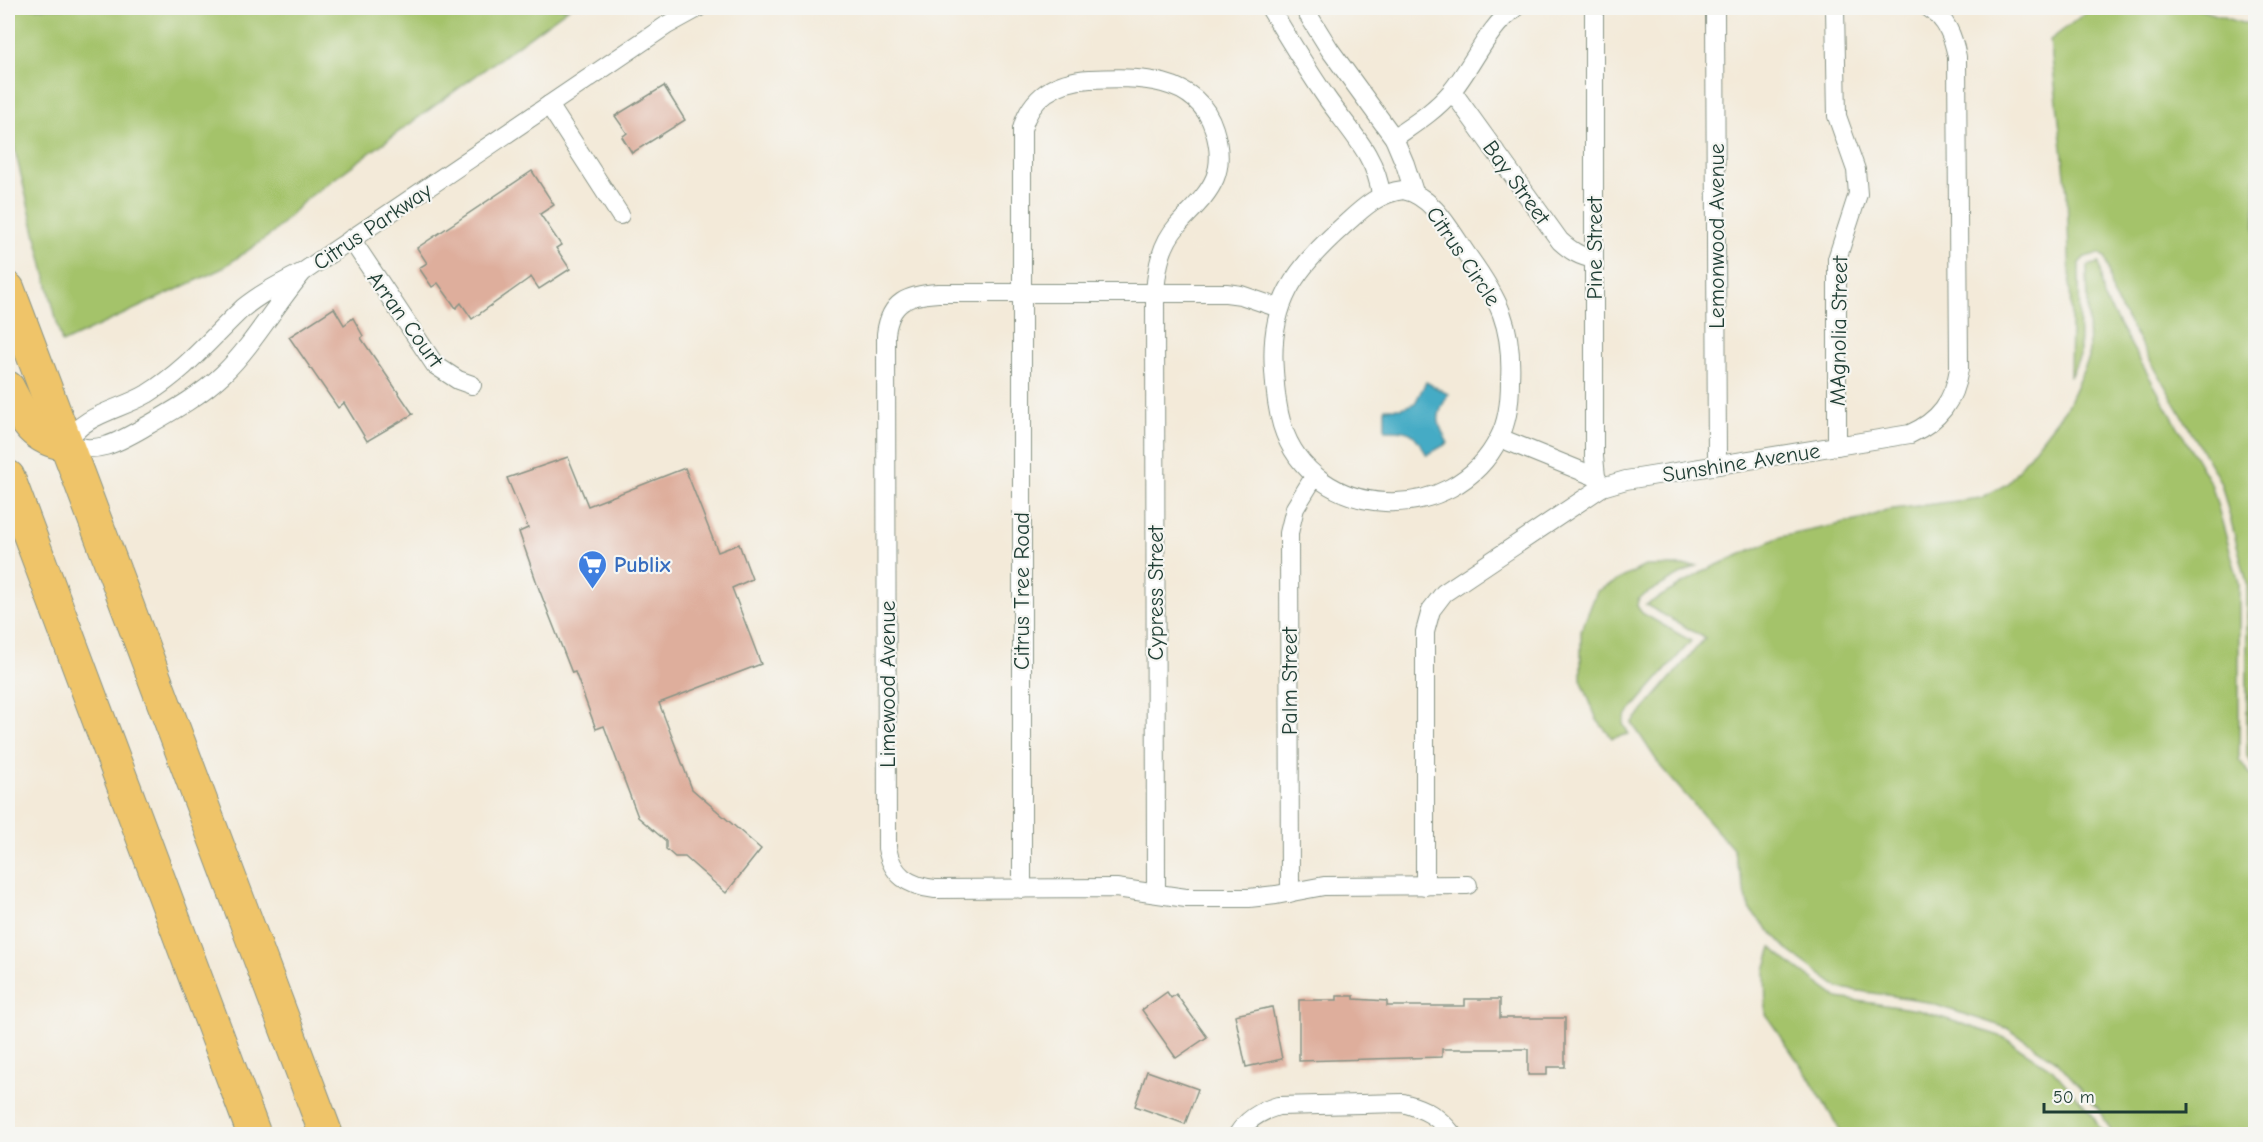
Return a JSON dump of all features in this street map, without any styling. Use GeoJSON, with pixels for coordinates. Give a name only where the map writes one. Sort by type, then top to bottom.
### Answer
{"type":"FeatureCollection","features":[{"type":"Feature","properties":{"kind":"highway"},"geometry":{"type":"LineString","coordinates":[[8,288],[326,1134]]}},
{"type":"Feature","properties":{"kind":"highway"},"geometry":{"type":"LineString","coordinates":[[8,388],[21,414],[36,433],[66,444]]}},
{"type":"Feature","properties":{"kind":"highway"},"geometry":{"type":"LineString","coordinates":[[8,477],[254,1134]]}},
{"type":"Feature","properties":{"kind":"street","name":"Citrus Parkway"},"geometry":{"type":"LineString","coordinates":[[66,444],[92,449],[117,444],[186,403],[208,387],[235,361],[274,307],[303,273],[667,25],[698,8]]}},
{"type":"Feature","properties":{"kind":"street"},"geometry":{"type":"LineString","coordinates":[[1270,8],[1308,70],[1369,155],[1377,174],[1381,195]]}},
{"type":"Feature","properties":{"kind":"street"},"geometry":{"type":"LineString","coordinates":[[1304,8],[1330,50],[1394,138],[1414,192]]}},
{"type":"Feature","properties":{"kind":"street"},"geometry":{"type":"LineString","coordinates":[[1394,138],[1430,114],[1452,91],[1500,21],[1515,8]]}},
{"type":"Feature","properties":{"kind":"street","name":"Pine Street"},"geometry":{"type":"LineString","coordinates":[[1594,8],[1594,457],[1599,482]]}},
{"type":"Feature","properties":{"kind":"street","name":"Lemonwood Avenue"},"geometry":{"type":"LineString","coordinates":[[1715,8],[1717,465]]}},
{"type":"Feature","properties":{"kind":"street","name":"MAgnolia Street"},"geometry":{"type":"LineString","coordinates":[[1835,8],[1837,116],[1856,170],[1858,194],[1839,245],[1837,259],[1837,446]]}},
{"type":"Feature","properties":{"kind":"street","name":"Sunshine Avenue"},"geometry":{"type":"LineString","coordinates":[[1425,886],[1425,632],[1431,610],[1444,593],[1599,482],[1626,480],[1910,434],[1923,428],[1947,406],[1957,383],[1959,369],[1957,57],[1952,33],[1944,21],[1929,8]]}},
{"type":"Feature","properties":{"kind":"street"},"geometry":{"type":"LineString","coordinates":[[1308,70],[1330,50]]}},
{"type":"Feature","properties":{"kind":"street","name":"Cypress Street"},"geometry":{"type":"LineString","coordinates":[[1021,293],[1020,141],[1025,118],[1037,99],[1058,86],[1087,80],[1153,80],[1181,89],[1204,109],[1216,136],[1218,166],[1214,180],[1195,207],[1170,234],[1159,261],[1155,292],[1156,893]]}},
{"type":"Feature","properties":{"kind":"street","name":"Bay Street"},"geometry":{"type":"LineString","coordinates":[[1452,91],[1560,241],[1582,257],[1594,259]]}},
{"type":"Feature","properties":{"kind":"street"},"geometry":{"type":"LineString","coordinates":[[549,105],[620,215]]}},
{"type":"Feature","properties":{"kind":"street","name":"Citrus Circle"},"geometry":{"type":"LineString","coordinates":[[1403,190],[1414,192],[1434,209],[1480,273],[1504,316],[1508,336],[1510,378],[1506,420],[1500,438],[1475,472],[1457,485],[1437,495],[1414,501],[1392,503],[1348,495],[1314,477],[1299,460],[1289,443],[1277,405],[1273,345],[1274,326],[1287,291],[1316,253],[1355,215],[1381,195],[1403,190]]}},
{"type":"Feature","properties":{"kind":"street","name":"Arran Court"},"geometry":{"type":"LineString","coordinates":[[351,239],[435,365],[458,380],[472,385]]}},
{"type":"Feature","properties":{"kind":"street"},"geometry":{"type":"LineString","coordinates":[[66,444],[71,434],[80,426],[130,403],[165,382],[185,367],[260,295],[303,273]]}},
{"type":"Feature","properties":{"kind":"street","name":"Limewood Avenue"},"geometry":{"type":"LineString","coordinates":[[1279,308],[1248,297],[1226,293],[938,293],[911,298],[900,303],[892,312],[887,323],[886,346],[887,848],[889,857],[897,874],[913,885],[923,888],[1116,888],[1186,898],[1249,898],[1324,886],[1468,885]]}},
{"type":"Feature","properties":{"kind":"street","name":"Citrus Tree Road"},"geometry":{"type":"LineString","coordinates":[[1021,293],[1022,889]]}},
{"type":"Feature","properties":{"kind":"street"},"geometry":{"type":"LineString","coordinates":[[211,342],[235,361]]}},
{"type":"Feature","properties":{"kind":"street"},"geometry":{"type":"LineString","coordinates":[[1500,438],[1599,482]]}},
{"type":"Feature","properties":{"kind":"street","name":"Palm Street"},"geometry":{"type":"LineString","coordinates":[[1290,892],[1289,533],[1296,508],[1314,477]]}},
{"type":"Feature","properties":{"kind":"street"},"geometry":{"type":"LineString","coordinates":[[1238,1134],[1253,1117],[1264,1110],[1278,1106],[1403,1103],[1432,1113],[1452,1134]]}},
{"type":"Feature","properties":{"kind":"green space"},"geometry":{"type":"Polygon","coordinates":[[[8,8],[569,8],[305,200],[273,233],[221,269],[62,343],[8,122],[8,8]]]}},
{"type":"Feature","properties":{"kind":"green space"},"geometry":{"type":"Polygon","coordinates":[[[2092,8],[2195,8],[2242,23],[2255,23],[2255,768],[2247,756],[2247,583],[2221,483],[2112,294],[2106,258],[2100,253],[2085,257],[2079,263],[2080,356],[2070,377],[2071,317],[2067,193],[2050,40],[2092,8]]]}},
{"type":"Feature","properties":{"kind":"green space"},"geometry":{"type":"Polygon","coordinates":[[[2099,263],[2104,298],[2212,486],[2239,583],[2239,760],[2256,781],[2255,1134],[2113,1134],[2097,1107],[2057,1061],[2007,1028],[1920,1000],[1839,988],[1789,951],[1750,910],[1733,849],[1661,767],[1632,723],[1705,638],[1646,605],[1706,570],[1780,537],[1864,519],[1886,510],[1981,498],[2007,484],[2066,408],[2089,358],[2087,266],[2099,263]]]}},
{"type":"Feature","properties":{"kind":"green space"},"geometry":{"type":"Polygon","coordinates":[[[1645,566],[1696,566],[1642,596],[1637,606],[1642,613],[1691,641],[1626,716],[1623,724],[1629,734],[1612,738],[1597,720],[1581,679],[1581,631],[1597,591],[1645,566]]]}},
{"type":"Feature","properties":{"kind":"green space"},"geometry":{"type":"Polygon","coordinates":[[[1772,947],[1783,958],[1838,998],[1918,1010],[2003,1037],[2052,1069],[2091,1113],[2103,1134],[1842,1134],[1810,1079],[1766,1015],[1765,970],[1772,947]]]}},
{"type":"Feature","properties":{"kind":"water"},"geometry":{"type":"Polygon","coordinates":[[[1426,382],[1448,394],[1439,414],[1439,424],[1448,443],[1427,455],[1415,437],[1406,431],[1385,430],[1385,408],[1402,408],[1415,403],[1426,382]]]}},
{"type":"Feature","properties":{"kind":"building"},"geometry":{"type":"Polygon","coordinates":[[[664,86],[685,120],[632,153],[622,137],[627,133],[615,116],[664,86]]]}},
{"type":"Feature","properties":{"kind":"building"},"geometry":{"type":"Polygon","coordinates":[[[532,171],[554,205],[540,214],[561,245],[556,248],[570,269],[539,289],[531,277],[472,319],[461,303],[456,308],[438,283],[432,287],[419,268],[427,263],[417,248],[532,171]]]}},
{"type":"Feature","properties":{"kind":"building"},"geometry":{"type":"Polygon","coordinates":[[[334,308],[344,325],[353,318],[363,336],[361,338],[413,414],[367,441],[344,403],[338,408],[289,337],[334,308]]]}},
{"type":"Feature","properties":{"kind":"building"},"geometry":{"type":"Polygon","coordinates":[[[568,457],[588,506],[685,468],[718,552],[739,544],[752,579],[732,588],[761,664],[659,703],[692,789],[761,849],[726,893],[685,857],[675,857],[666,849],[666,841],[638,817],[604,726],[596,729],[575,672],[572,673],[539,589],[519,532],[528,528],[507,478],[568,457]]]}},
{"type":"Feature","properties":{"kind":"building"},"geometry":{"type":"Polygon","coordinates":[[[1167,992],[1171,998],[1176,994],[1207,1037],[1176,1058],[1142,1010],[1167,992]]]}},
{"type":"Feature","properties":{"kind":"building"},"geometry":{"type":"Polygon","coordinates":[[[1337,996],[1387,1001],[1387,1006],[1465,1006],[1465,999],[1500,999],[1500,1018],[1565,1018],[1565,1067],[1547,1067],[1547,1075],[1528,1075],[1528,1049],[1442,1049],[1442,1057],[1299,1061],[1299,1000],[1337,1000],[1337,996]]]}},
{"type":"Feature","properties":{"kind":"building"},"geometry":{"type":"Polygon","coordinates":[[[1272,1007],[1282,1059],[1246,1067],[1235,1015],[1272,1007]]]}},
{"type":"Feature","properties":{"kind":"building"},"geometry":{"type":"Polygon","coordinates":[[[1147,1071],[1198,1089],[1185,1124],[1135,1106],[1147,1071]]]}},
{"type":"Feature","properties":{"kind":"place","name":"Publix"},"geometry":{"type":"Point","coordinates":[593,590]}}]}
